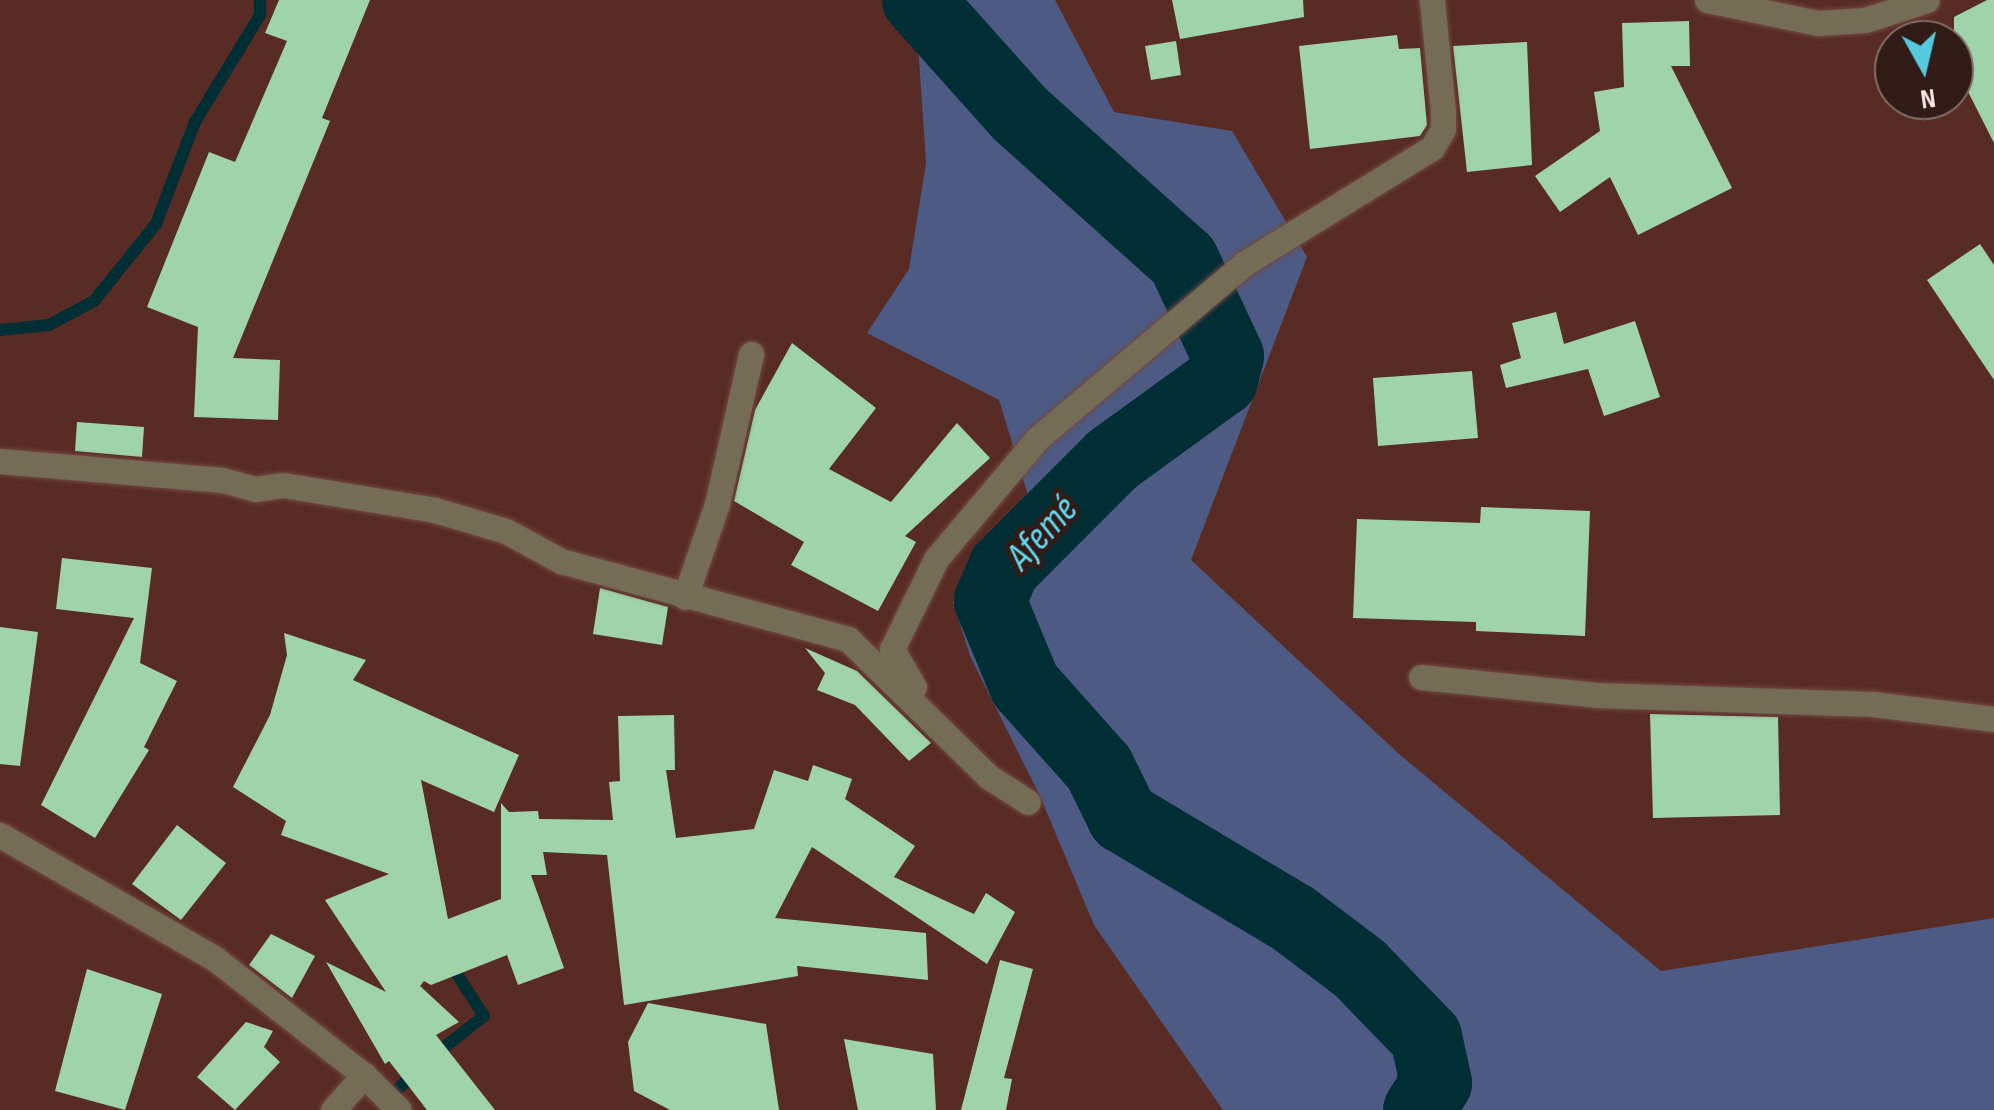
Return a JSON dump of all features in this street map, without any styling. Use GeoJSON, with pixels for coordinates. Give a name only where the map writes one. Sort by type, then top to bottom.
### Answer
{"type":"FeatureCollection","features":[{"type":"Feature","properties":{"kind":"street"},"geometry":{"type":"LineString","coordinates":[[929,712],[892,649],[936,558],[1038,438],[1245,263],[1432,148],[1443,129],[1443,111],[1432,0]]}},
{"type":"Feature","properties":{"kind":"street"},"geometry":{"type":"LineString","coordinates":[[1707,0],[1818,23],[1864,20],[1927,0]]}},
{"type":"Feature","properties":{"kind":"street"},"geometry":{"type":"LineString","coordinates":[[685,597],[717,504],[752,354]]}},
{"type":"Feature","properties":{"kind":"street"},"geometry":{"type":"LineString","coordinates":[[0,462],[255,488],[283,485],[435,510],[506,531],[561,561],[848,638],[929,712],[988,777],[1028,802]]}},
{"type":"Feature","properties":{"kind":"street"},"geometry":{"type":"LineString","coordinates":[[1421,677],[1597,696],[1872,704],[1994,719]]}},
{"type":"Feature","properties":{"kind":"street"},"geometry":{"type":"LineString","coordinates":[[0,835],[214,958],[364,1074],[400,1110]]}},
{"type":"Feature","properties":{"kind":"street"},"geometry":{"type":"LineString","coordinates":[[332,1110],[364,1074]]}},
{"type":"Feature","properties":{"kind":"shaded area"},"geometry":{"type":"Polygon","coordinates":[[[915,0],[1055,0],[1114,112],[1232,131],[1307,257],[1191,560],[1399,754],[1661,971],[1994,918],[1994,1110],[1223,1110],[1094,925],[1040,796],[970,656],[953,602],[1028,495],[999,400],[867,333],[909,269],[926,163],[915,0]]]}},
{"type":"Feature","properties":{"kind":"building"},"geometry":{"type":"Polygon","coordinates":[[[279,0],[370,0],[322,118],[330,121],[233,358],[280,360],[278,420],[194,417],[198,327],[147,307],[209,152],[235,162],[287,41],[265,33],[279,0]]]}},
{"type":"Feature","properties":{"kind":"building"},"geometry":{"type":"Polygon","coordinates":[[[1172,0],[1303,0],[1304,17],[1180,39],[1172,0]]]}},
{"type":"Feature","properties":{"kind":"building"},"geometry":{"type":"Polygon","coordinates":[[[1994,0],[1994,143],[1974,104],[1974,20],[1954,17],[1994,0]]]}},
{"type":"Feature","properties":{"kind":"building"},"geometry":{"type":"Polygon","coordinates":[[[1689,21],[1690,66],[1671,66],[1732,188],[1638,235],[1610,177],[1560,212],[1535,176],[1600,131],[1594,92],[1624,87],[1622,23],[1689,21]]]}},
{"type":"Feature","properties":{"kind":"building"},"geometry":{"type":"Polygon","coordinates":[[[1397,35],[1399,49],[1420,48],[1427,125],[1420,136],[1310,149],[1299,46],[1397,35]]]}},
{"type":"Feature","properties":{"kind":"building"},"geometry":{"type":"Polygon","coordinates":[[[1176,41],[1181,75],[1151,80],[1145,46],[1176,41]]]}},
{"type":"Feature","properties":{"kind":"building"},"geometry":{"type":"Polygon","coordinates":[[[1527,42],[1532,165],[1467,172],[1453,46],[1527,42]]]}},
{"type":"Feature","properties":{"kind":"building"},"geometry":{"type":"Polygon","coordinates":[[[1980,244],[1994,265],[1994,380],[1927,280],[1980,244]]]}},
{"type":"Feature","properties":{"kind":"building"},"geometry":{"type":"Polygon","coordinates":[[[1556,312],[1564,344],[1635,321],[1660,397],[1604,416],[1588,369],[1506,388],[1500,365],[1521,358],[1512,323],[1556,312]]]}},
{"type":"Feature","properties":{"kind":"building"},"geometry":{"type":"Polygon","coordinates":[[[792,343],[876,408],[829,469],[891,502],[957,423],[990,458],[905,536],[916,542],[878,611],[791,565],[804,542],[734,501],[755,410],[792,343]]]}},
{"type":"Feature","properties":{"kind":"building"},"geometry":{"type":"Polygon","coordinates":[[[1472,371],[1478,438],[1378,446],[1373,378],[1472,371]]]}},
{"type":"Feature","properties":{"kind":"building"},"geometry":{"type":"Polygon","coordinates":[[[77,422],[144,427],[142,457],[75,451],[77,422]]]}},
{"type":"Feature","properties":{"kind":"building"},"geometry":{"type":"Polygon","coordinates":[[[1481,507],[1590,511],[1585,636],[1476,631],[1476,622],[1353,618],[1357,519],[1480,523],[1481,507]]]}},
{"type":"Feature","properties":{"kind":"building"},"geometry":{"type":"Polygon","coordinates":[[[62,558],[152,568],[140,663],[177,681],[144,747],[149,750],[95,838],[41,805],[134,618],[56,609],[62,558]]]}},
{"type":"Feature","properties":{"kind":"building"},"geometry":{"type":"Polygon","coordinates":[[[600,588],[668,607],[662,645],[593,634],[600,588]]]}},
{"type":"Feature","properties":{"kind":"building"},"geometry":{"type":"Polygon","coordinates":[[[0,627],[38,632],[20,766],[0,764],[0,627]]]}},
{"type":"Feature","properties":{"kind":"building"},"geometry":{"type":"Polygon","coordinates":[[[284,633],[366,660],[353,680],[519,755],[494,812],[421,780],[448,919],[501,899],[501,803],[509,812],[538,811],[539,819],[613,820],[609,782],[620,781],[618,716],[674,715],[675,770],[666,770],[676,838],[754,829],[774,770],[808,781],[813,765],[852,779],[845,799],[915,846],[894,877],[974,914],[986,893],[1015,912],[987,964],[812,847],[775,918],[926,933],[928,980],[797,966],[798,976],[624,1005],[607,855],[543,852],[547,875],[531,875],[564,968],[518,985],[507,955],[431,985],[424,981],[420,986],[459,1022],[436,1035],[495,1110],[427,1110],[389,1061],[385,1064],[326,962],[386,992],[325,900],[389,874],[281,835],[286,821],[233,787],[270,715],[287,655],[284,633]]]}},
{"type":"Feature","properties":{"kind":"building"},"geometry":{"type":"Polygon","coordinates":[[[805,648],[857,671],[931,743],[909,761],[855,705],[817,690],[825,673],[805,648]]]}},
{"type":"Feature","properties":{"kind":"building"},"geometry":{"type":"Polygon","coordinates":[[[1650,714],[1778,717],[1780,815],[1653,818],[1650,714]]]}},
{"type":"Feature","properties":{"kind":"building"},"geometry":{"type":"Polygon","coordinates":[[[177,825],[226,863],[181,920],[132,884],[177,825]]]}},
{"type":"Feature","properties":{"kind":"building"},"geometry":{"type":"Polygon","coordinates":[[[271,934],[315,956],[292,998],[249,965],[271,934]]]}},
{"type":"Feature","properties":{"kind":"building"},"geometry":{"type":"Polygon","coordinates":[[[1000,960],[1033,969],[1004,1078],[1012,1079],[1006,1110],[961,1110],[1000,960]]]}},
{"type":"Feature","properties":{"kind":"building"},"geometry":{"type":"Polygon","coordinates":[[[87,969],[162,994],[125,1110],[55,1091],[87,969]]]}},
{"type":"Feature","properties":{"kind":"building"},"geometry":{"type":"Polygon","coordinates":[[[648,1003],[766,1024],[779,1110],[670,1110],[634,1091],[628,1042],[648,1003]]]}},
{"type":"Feature","properties":{"kind":"building"},"geometry":{"type":"Polygon","coordinates":[[[246,1022],[273,1031],[264,1047],[280,1062],[235,1110],[197,1077],[246,1022]]]}},
{"type":"Feature","properties":{"kind":"building"},"geometry":{"type":"Polygon","coordinates":[[[844,1039],[933,1054],[936,1110],[858,1110],[844,1039]]]}},
{"type":"Feature","properties":{"kind":"waterway"},"geometry":{"type":"LineString","coordinates":[[0,330],[49,325],[94,301],[156,224],[195,122],[260,15],[260,0]]}},
{"type":"Feature","properties":{"kind":"waterway","name":"Afemé"},"geometry":{"type":"LineString","coordinates":[[918,0],[1020,114],[1183,260],[1228,356],[1222,380],[1112,460],[1004,568],[990,601],[1025,685],[1099,768],[1123,817],[1294,919],[1360,969],[1426,1037],[1436,1083],[1419,1110]]}},
{"type":"Feature","properties":{"kind":"waterway"},"geometry":{"type":"LineString","coordinates":[[432,1057],[484,1016],[449,962]]}},
{"type":"Feature","properties":{"kind":"waterway"},"geometry":{"type":"LineString","coordinates":[[394,1093],[417,1070]]}}]}
